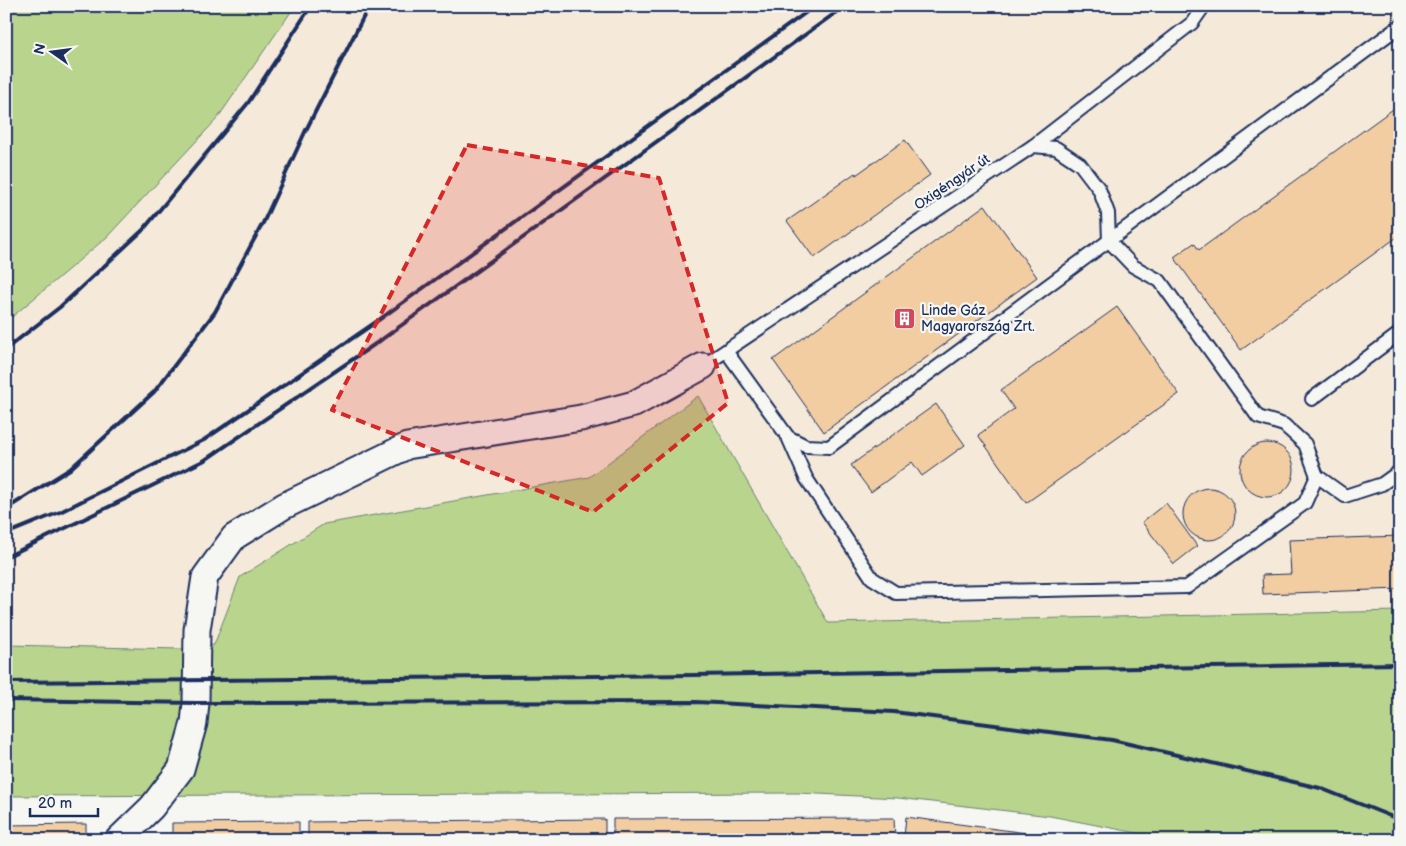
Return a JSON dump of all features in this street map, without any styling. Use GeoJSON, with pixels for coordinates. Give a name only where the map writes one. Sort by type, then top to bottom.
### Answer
{"type":"FeatureCollection","features":[{"type":"Feature","properties":{"kind":"street"},"geometry":{"type":"LineString","coordinates":[[118,840],[152,807],[181,769],[194,723],[197,630],[205,577],[234,538],[284,506],[407,446],[581,418],[634,404],[703,366]]}},
{"type":"Feature","properties":{"kind":"lane","name":"Oxigéngyár út"},"geometry":{"type":"LineString","coordinates":[[703,366],[1033,146],[1192,23],[1204,6]]}},
{"type":"Feature","properties":{"kind":"lane"},"geometry":{"type":"LineString","coordinates":[[788,437],[806,446],[829,447],[1400,26]]}},
{"type":"Feature","properties":{"kind":"lane"},"geometry":{"type":"LineString","coordinates":[[1033,146],[1056,148],[1080,164],[1099,188],[1108,213],[1109,241],[1133,266],[1160,281],[1258,417],[1284,425],[1305,444],[1316,476],[1345,496],[1382,484],[1400,471]]}},
{"type":"Feature","properties":{"kind":"lane"},"geometry":{"type":"LineString","coordinates":[[1312,398],[1400,333]]}},
{"type":"Feature","properties":{"kind":"lane"},"geometry":{"type":"LineString","coordinates":[[726,351],[788,437],[806,478],[872,578],[896,593],[1188,587],[1306,503],[1316,476]]}},
{"type":"Feature","properties":{"kind":"highlighted area"},"geometry":{"type":"Polygon","coordinates":[[[467,145],[659,178],[728,403],[593,512],[332,410],[467,145]]]}},
{"type":"Feature","properties":{"kind":"shaded area"},"geometry":{"type":"Polygon","coordinates":[[[295,6],[1400,6],[1400,611],[827,623],[698,396],[589,477],[324,524],[240,577],[214,645],[181,649],[6,645],[6,322],[107,237],[217,119],[295,6]]]}},
{"type":"Feature","properties":{"kind":"green space"},"geometry":{"type":"Polygon","coordinates":[[[6,6],[295,6],[217,119],[107,237],[6,322],[6,6]]]}},
{"type":"Feature","properties":{"kind":"green space"},"geometry":{"type":"Polygon","coordinates":[[[698,396],[828,623],[1400,611],[1400,840],[1173,840],[1050,816],[898,798],[798,793],[6,796],[6,645],[181,649],[214,645],[240,577],[324,524],[589,477],[698,396]]]}},
{"type":"Feature","properties":{"kind":"building"},"geometry":{"type":"Polygon","coordinates":[[[1400,104],[1400,235],[1241,350],[1174,257],[1194,243],[1199,250],[1400,104]]]}},
{"type":"Feature","properties":{"kind":"building"},"geometry":{"type":"Polygon","coordinates":[[[905,140],[930,175],[814,258],[787,221],[905,140]]]}},
{"type":"Feature","properties":{"kind":"building","name":"Linde Gáz Magyarország Zrt."},"geometry":{"type":"Polygon","coordinates":[[[985,205],[1037,277],[824,432],[773,360],[985,205]]]}},
{"type":"Feature","properties":{"kind":"building"},"geometry":{"type":"Polygon","coordinates":[[[1117,307],[1179,394],[1026,503],[978,435],[1014,409],[1001,390],[1117,307]]]}},
{"type":"Feature","properties":{"kind":"building"},"geometry":{"type":"Polygon","coordinates":[[[936,404],[965,445],[922,476],[912,462],[871,492],[851,465],[936,404]]]}},
{"type":"Feature","properties":{"kind":"building"},"geometry":{"type":"Polygon","coordinates":[[[1262,443],[1272,443],[1286,451],[1292,460],[1294,470],[1292,480],[1286,489],[1272,497],[1262,497],[1252,492],[1245,485],[1240,475],[1240,465],[1245,455],[1252,448],[1262,443]]]}},
{"type":"Feature","properties":{"kind":"building"},"geometry":{"type":"Polygon","coordinates":[[[1204,488],[1214,488],[1228,495],[1235,509],[1235,519],[1228,533],[1214,540],[1204,540],[1194,536],[1187,529],[1183,519],[1183,509],[1187,499],[1194,492],[1204,488]]]}},
{"type":"Feature","properties":{"kind":"building"},"geometry":{"type":"Polygon","coordinates":[[[1166,503],[1197,546],[1174,564],[1142,522],[1166,503]]]}},
{"type":"Feature","properties":{"kind":"building"},"geometry":{"type":"Polygon","coordinates":[[[1400,536],[1400,589],[1263,594],[1262,575],[1291,574],[1289,540],[1400,536]]]}},
{"type":"Feature","properties":{"kind":"building"},"geometry":{"type":"Polygon","coordinates":[[[906,817],[1079,840],[923,840],[904,837],[906,817]]]}},
{"type":"Feature","properties":{"kind":"building"},"geometry":{"type":"Polygon","coordinates":[[[894,818],[895,839],[613,839],[613,819],[894,818]]]}},
{"type":"Feature","properties":{"kind":"building"},"geometry":{"type":"Polygon","coordinates":[[[605,819],[605,838],[308,840],[308,822],[605,819]]]}},
{"type":"Feature","properties":{"kind":"building"},"geometry":{"type":"Polygon","coordinates":[[[299,822],[299,840],[172,840],[172,823],[299,822]]]}},
{"type":"Feature","properties":{"kind":"building"},"geometry":{"type":"Polygon","coordinates":[[[86,824],[86,840],[6,840],[6,825],[86,824]]]}},
{"type":"Feature","properties":{"kind":"railway"},"geometry":{"type":"LineString","coordinates":[[6,349],[60,307],[143,230],[248,103],[311,6]]}},
{"type":"Feature","properties":{"kind":"railway"},"geometry":{"type":"LineString","coordinates":[[6,509],[70,469],[154,392],[215,312],[264,221],[305,132],[369,6]]}},
{"type":"Feature","properties":{"kind":"railway"},"geometry":{"type":"LineString","coordinates":[[6,534],[60,512],[204,440],[376,322],[815,6]]}},
{"type":"Feature","properties":{"kind":"railway"},"geometry":{"type":"LineString","coordinates":[[6,557],[205,460],[381,340],[845,6]]}},
{"type":"Feature","properties":{"kind":"railway"},"geometry":{"type":"LineString","coordinates":[[6,682],[694,675],[1400,664]]}},
{"type":"Feature","properties":{"kind":"railway"},"geometry":{"type":"LineString","coordinates":[[6,700],[196,703],[696,702],[894,712],[1112,740],[1320,788],[1400,820]]}},
{"type":"Feature","properties":{"kind":"place","name":"Linde Gáz Magyarország Zrt."},"geometry":{"type":"Point","coordinates":[905,318]}}]}
